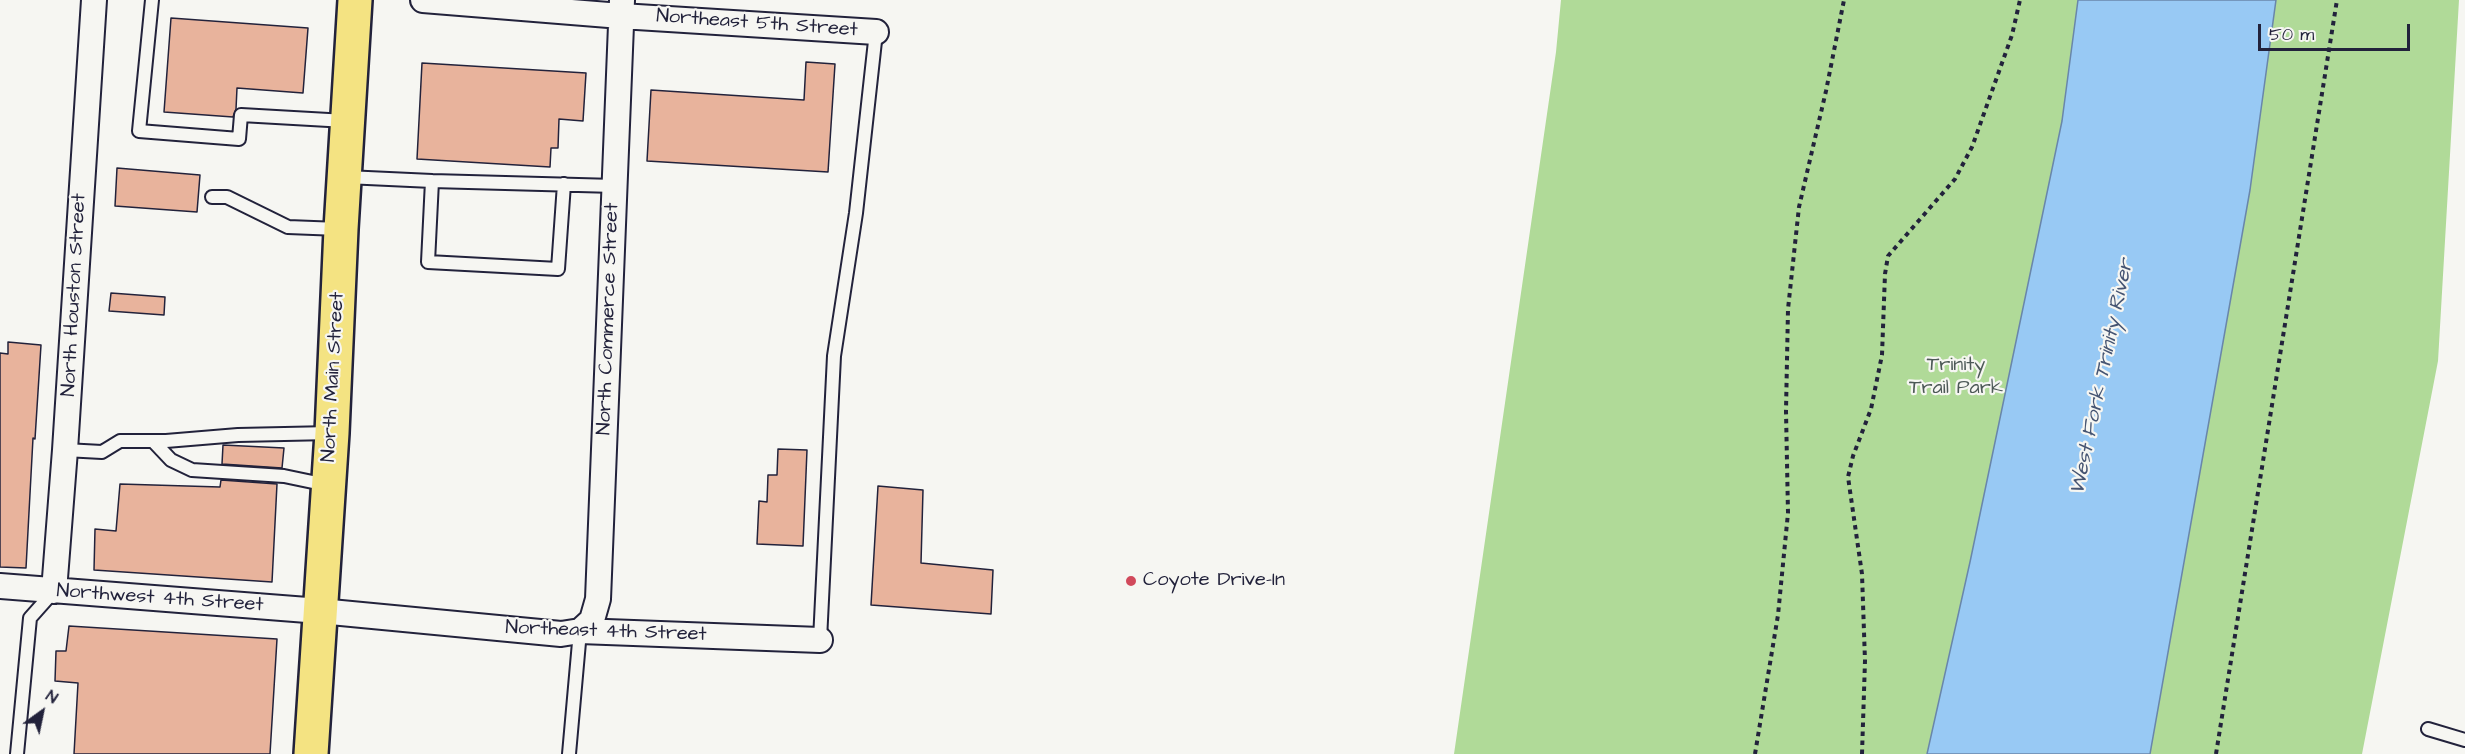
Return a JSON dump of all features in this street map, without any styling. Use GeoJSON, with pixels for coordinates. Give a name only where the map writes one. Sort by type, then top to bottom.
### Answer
{"type":"FeatureCollection","features":[{"type":"Feature","properties":{"kind":"main road","name":"North Main Street"},"geometry":{"type":"LineString","coordinates":[[311,754],[332,433],[340,229],[355,0]]}},
{"type":"Feature","properties":{"kind":"street","name":"North Houston Street"},"geometry":{"type":"LineString","coordinates":[[54,591],[94,0]]}},
{"type":"Feature","properties":{"kind":"street","name":"Northeast 5th Street"},"geometry":{"type":"LineString","coordinates":[[423,0],[622,8],[876,32]]}},
{"type":"Feature","properties":{"kind":"street","name":"North Commerce Street"},"geometry":{"type":"LineString","coordinates":[[580,631],[592,620],[598,599],[622,8]]}},
{"type":"Feature","properties":{"kind":"street","name":"Northwest 4th Street"},"geometry":{"type":"LineString","coordinates":[[0,586],[320,611]]}},
{"type":"Feature","properties":{"kind":"street","name":"Northeast 4th Street"},"geometry":{"type":"LineString","coordinates":[[320,611],[561,634],[580,631],[820,640]]}},
{"type":"Feature","properties":{"kind":"lane"},"geometry":{"type":"LineString","coordinates":[[152,0],[139,131],[239,139],[241,115],[347,122]]}},
{"type":"Feature","properties":{"kind":"lane"},"geometry":{"type":"LineString","coordinates":[[820,640],[834,356],[856,213],[876,32]]}},
{"type":"Feature","properties":{"kind":"lane"},"geometry":{"type":"LineString","coordinates":[[344,177],[615,186]]}},
{"type":"Feature","properties":{"kind":"lane"},"geometry":{"type":"LineString","coordinates":[[432,181],[428,262],[558,269],[564,184]]}},
{"type":"Feature","properties":{"kind":"lane"},"geometry":{"type":"LineString","coordinates":[[212,197],[227,197],[288,227],[340,229]]}},
{"type":"Feature","properties":{"kind":"lane"},"geometry":{"type":"LineString","coordinates":[[65,450],[102,452],[120,441],[332,433]]}},
{"type":"Feature","properties":{"kind":"lane"},"geometry":{"type":"LineString","coordinates":[[153,441],[171,460],[192,470],[284,476],[328,485]]}},
{"type":"Feature","properties":{"kind":"lane"},"geometry":{"type":"LineString","coordinates":[[17,754],[30,618],[54,591]]}},
{"type":"Feature","properties":{"kind":"lane"},"geometry":{"type":"LineString","coordinates":[[569,754],[580,631]]}},
{"type":"Feature","properties":{"kind":"lane"},"geometry":{"type":"LineString","coordinates":[[2428,729],[2465,740]]}},
{"type":"Feature","properties":{"kind":"path"},"geometry":{"type":"LineString","coordinates":[[1755,754],[1778,615],[1788,513],[1786,411],[1788,309],[1799,207],[1844,0]]}},
{"type":"Feature","properties":{"kind":"path"},"geometry":{"type":"LineString","coordinates":[[1862,754],[1865,661],[1862,574],[1848,477],[1870,409],[1881,355],[1888,256],[1956,179],[1972,147],[2012,35],[2020,0]]}},
{"type":"Feature","properties":{"kind":"path"},"geometry":{"type":"LineString","coordinates":[[2216,754],[2337,0]]}},
{"type":"Feature","properties":{"kind":"green space","name":"Trinity Trail Park"},"geometry":{"type":"Polygon","coordinates":[[[1561,0],[2459,0],[2438,361],[2362,754],[1454,754],[1556,52],[1561,0]]]}},
{"type":"Feature","properties":{"kind":"water","name":"West Fork Trinity River"},"geometry":{"type":"Polygon","coordinates":[[[2078,0],[2276,0],[2250,190],[2150,754],[1927,754],[1970,562],[2062,121],[2078,0]]]}},
{"type":"Feature","properties":{"kind":"building"},"geometry":{"type":"Polygon","coordinates":[[[171,18],[308,28],[303,93],[237,88],[236,109],[233,117],[164,112],[171,18]]]}},
{"type":"Feature","properties":{"kind":"building"},"geometry":{"type":"Polygon","coordinates":[[[806,62],[835,64],[828,172],[647,161],[651,90],[804,100],[806,62]]]}},
{"type":"Feature","properties":{"kind":"building"},"geometry":{"type":"Polygon","coordinates":[[[422,63],[586,73],[583,121],[559,119],[558,148],[551,148],[550,167],[417,159],[422,63]]]}},
{"type":"Feature","properties":{"kind":"building"},"geometry":{"type":"Polygon","coordinates":[[[117,168],[200,175],[197,212],[115,206],[117,168]]]}},
{"type":"Feature","properties":{"kind":"building"},"geometry":{"type":"Polygon","coordinates":[[[111,293],[165,297],[164,315],[109,311],[111,293]]]}},
{"type":"Feature","properties":{"kind":"building"},"geometry":{"type":"Polygon","coordinates":[[[8,342],[41,345],[26,568],[0,567],[0,353],[8,354],[8,342]]]}},
{"type":"Feature","properties":{"kind":"building"},"geometry":{"type":"Polygon","coordinates":[[[223,445],[284,448],[282,468],[222,464],[223,445]]]}},
{"type":"Feature","properties":{"kind":"building"},"geometry":{"type":"Polygon","coordinates":[[[778,449],[807,450],[803,546],[757,544],[759,501],[767,502],[768,475],[777,475],[778,449]]]}},
{"type":"Feature","properties":{"kind":"building"},"geometry":{"type":"Polygon","coordinates":[[[221,480],[277,484],[272,582],[94,570],[95,529],[116,531],[120,484],[220,487],[221,480]]]}},
{"type":"Feature","properties":{"kind":"building"},"geometry":{"type":"Polygon","coordinates":[[[878,486],[923,490],[921,563],[993,570],[991,614],[871,605],[878,486]]]}},
{"type":"Feature","properties":{"kind":"building"},"geometry":{"type":"Polygon","coordinates":[[[69,626],[277,639],[270,754],[74,754],[78,683],[55,681],[56,651],[66,651],[69,626]]]}},
{"type":"Feature","properties":{"kind":"place","name":"Coyote Drive-In"},"geometry":{"type":"Point","coordinates":[1131,581]}}]}
